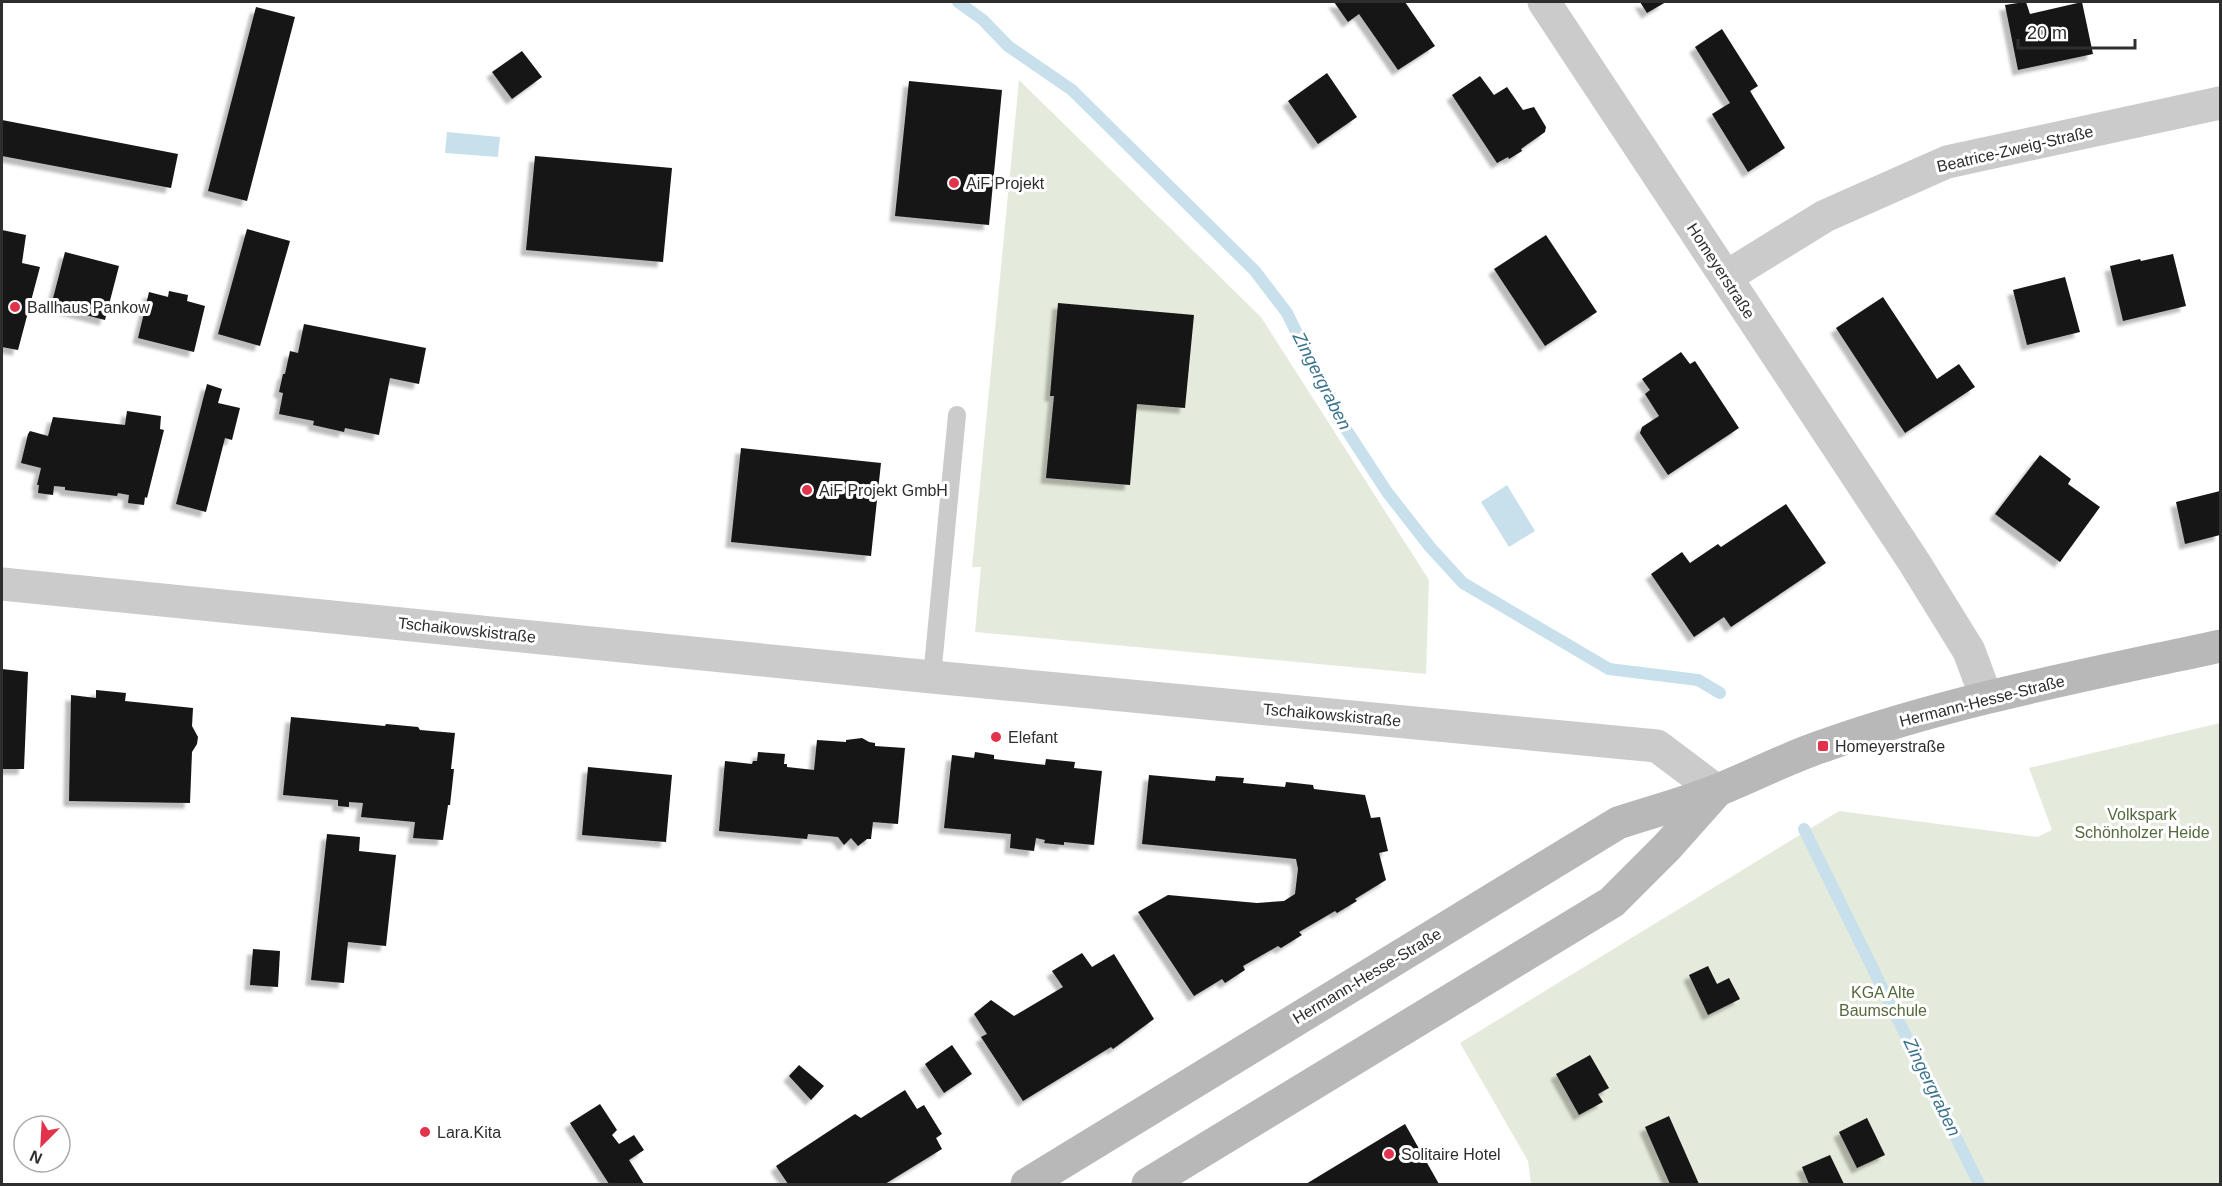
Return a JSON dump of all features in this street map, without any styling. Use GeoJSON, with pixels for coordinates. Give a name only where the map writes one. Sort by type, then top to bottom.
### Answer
{"type":"FeatureCollection","features":[{"type":"Feature","properties":{"kind":"main road","name":"Hermann-Hesse-Straße"},"geometry":{"type":"LineString","coordinates":[[1027,1185],[1618,823],[1717,791],[1759,771],[1823,746],[1986,697],[2220,646]]}},
{"type":"Feature","properties":{"kind":"main road","name":"Hermann-Hesse-Straße"},"geometry":{"type":"LineString","coordinates":[[1148,1185],[1612,902],[1667,847],[1717,791]]}},
{"type":"Feature","properties":{"kind":"street","name":"Homeyerstraße"},"geometry":{"type":"LineString","coordinates":[[1544,2],[1914,562],[1969,651],[1986,697]]}},
{"type":"Feature","properties":{"kind":"street","name":"Beatrice-Zweig-Straße"},"geometry":{"type":"LineString","coordinates":[[1726,277],[1825,216],[1947,162],[2220,103]]}},
{"type":"Feature","properties":{"kind":"street","name":"Tschaikowskistraße"},"geometry":{"type":"LineString","coordinates":[[2,584],[932,677],[1657,746],[1717,791]]}},
{"type":"Feature","properties":{"kind":"lane"},"geometry":{"type":"LineString","coordinates":[[932,677],[957,415]]}},
{"type":"Feature","properties":{"kind":"green space"},"geometry":{"type":"Polygon","coordinates":[[[1019,80],[1261,317],[1429,580],[1426,674],[975,632],[981,567],[972,567],[1019,80]]]}},
{"type":"Feature","properties":{"kind":"green space","name":"KGA Alte Baumschule"},"geometry":{"type":"Polygon","coordinates":[[[2220,723],[2220,1184],[1531,1184],[1528,1161],[1460,1043],[1839,811],[2037,837],[2052,830],[2029,768],[2220,723]]]}},
{"type":"Feature","properties":{"kind":"water"},"geometry":{"type":"Polygon","coordinates":[[[447,132],[500,137],[498,157],[445,153],[447,132]]]}},
{"type":"Feature","properties":{"kind":"water"},"geometry":{"type":"Polygon","coordinates":[[[1507,485],[1535,531],[1509,547],[1481,502],[1507,485]]]}},
{"type":"Feature","properties":{"kind":"building"},"geometry":{"type":"Polygon","coordinates":[[[1334,2],[1405,2],[1435,46],[1398,70],[1359,14],[1348,22],[1334,2]]]}},
{"type":"Feature","properties":{"kind":"building"},"geometry":{"type":"Polygon","coordinates":[[[1640,2],[1666,2],[1647,13],[1640,2]]]}},
{"type":"Feature","properties":{"kind":"building"},"geometry":{"type":"Polygon","coordinates":[[[2026,2],[2030,14],[2082,2],[2093,54],[2018,70],[2005,5],[2026,2]]]}},
{"type":"Feature","properties":{"kind":"building"},"geometry":{"type":"Polygon","coordinates":[[[256,7],[295,17],[247,201],[208,191],[256,7]]]}},
{"type":"Feature","properties":{"kind":"building"},"geometry":{"type":"Polygon","coordinates":[[[1722,29],[1758,86],[1750,91],[1785,148],[1748,172],[1712,114],[1730,103],[1695,47],[1722,29]]]}},
{"type":"Feature","properties":{"kind":"building"},"geometry":{"type":"Polygon","coordinates":[[[522,51],[542,77],[512,99],[492,72],[522,51]]]}},
{"type":"Feature","properties":{"kind":"building"},"geometry":{"type":"Polygon","coordinates":[[[1327,73],[1357,117],[1318,144],[1288,101],[1327,73]]]}},
{"type":"Feature","properties":{"kind":"building"},"geometry":{"type":"Polygon","coordinates":[[[1480,76],[1494,95],[1507,87],[1523,110],[1534,107],[1546,127],[1545,132],[1521,149],[1522,151],[1497,163],[1452,95],[1480,76]]]}},
{"type":"Feature","properties":{"kind":"building"},"geometry":{"type":"Polygon","coordinates":[[[909,81],[1002,90],[989,225],[895,216],[909,81]]]}},
{"type":"Feature","properties":{"kind":"building"},"geometry":{"type":"Polygon","coordinates":[[[2,120],[178,154],[171,188],[2,156],[2,120]]]}},
{"type":"Feature","properties":{"kind":"building"},"geometry":{"type":"Polygon","coordinates":[[[535,156],[672,168],[663,262],[526,250],[535,156]]]}},
{"type":"Feature","properties":{"kind":"building"},"geometry":{"type":"Polygon","coordinates":[[[247,229],[290,241],[260,346],[218,334],[247,229]]]}},
{"type":"Feature","properties":{"kind":"building","name":"Ballhaus Pankow"},"geometry":{"type":"Polygon","coordinates":[[[2,230],[26,235],[22,263],[40,267],[18,350],[2,347],[2,230]]]}},
{"type":"Feature","properties":{"kind":"building"},"geometry":{"type":"Polygon","coordinates":[[[1546,235],[1597,312],[1545,346],[1494,269],[1546,235]]]}},
{"type":"Feature","properties":{"kind":"building"},"geometry":{"type":"Polygon","coordinates":[[[65,252],[119,266],[105,320],[51,306],[65,252]]]}},
{"type":"Feature","properties":{"kind":"building"},"geometry":{"type":"Polygon","coordinates":[[[2173,254],[2186,306],[2123,321],[2110,266],[2173,254]]]}},
{"type":"Feature","properties":{"kind":"building"},"geometry":{"type":"Polygon","coordinates":[[[2065,277],[2080,332],[2027,345],[2013,290],[2065,277]]]}},
{"type":"Feature","properties":{"kind":"building"},"geometry":{"type":"Polygon","coordinates":[[[169,291],[188,295],[187,301],[205,306],[194,352],[138,338],[149,292],[168,297],[169,291]]]}},
{"type":"Feature","properties":{"kind":"building"},"geometry":{"type":"Polygon","coordinates":[[[1883,297],[1937,379],[1959,364],[1975,387],[1905,433],[1836,328],[1883,297]]]}},
{"type":"Feature","properties":{"kind":"building"},"geometry":{"type":"Polygon","coordinates":[[[1058,303],[1194,315],[1185,408],[1137,404],[1130,485],[1046,478],[1054,396],[1050,396],[1058,303]]]}},
{"type":"Feature","properties":{"kind":"building"},"geometry":{"type":"Polygon","coordinates":[[[304,324],[426,348],[419,384],[390,378],[379,435],[345,428],[344,432],[313,425],[314,421],[279,414],[283,393],[279,392],[283,374],[285,374],[290,351],[298,353],[304,324]]]}},
{"type":"Feature","properties":{"kind":"building"},"geometry":{"type":"Polygon","coordinates":[[[1681,352],[1690,364],[1695,361],[1739,428],[1668,475],[1640,433],[1642,427],[1659,416],[1645,394],[1650,390],[1642,379],[1681,352]]]}},
{"type":"Feature","properties":{"kind":"building"},"geometry":{"type":"Polygon","coordinates":[[[207,384],[222,389],[218,403],[240,408],[232,440],[225,438],[206,512],[176,504],[207,384]]]}},
{"type":"Feature","properties":{"kind":"building"},"geometry":{"type":"Polygon","coordinates":[[[127,411],[161,416],[160,429],[164,430],[144,505],[128,503],[129,495],[118,493],[117,496],[65,490],[65,487],[54,486],[53,495],[38,493],[39,485],[37,485],[41,468],[21,463],[30,431],[48,436],[53,417],[125,425],[127,411]]]}},
{"type":"Feature","properties":{"kind":"building","name":"AiF Projekt GmbH"},"geometry":{"type":"Polygon","coordinates":[[[741,448],[881,463],[871,556],[731,542],[741,448]]]}},
{"type":"Feature","properties":{"kind":"building"},"geometry":{"type":"Polygon","coordinates":[[[2040,455],[2071,479],[2068,484],[2100,507],[2060,562],[1995,514],[2040,455]]]}},
{"type":"Feature","properties":{"kind":"building"},"geometry":{"type":"Polygon","coordinates":[[[2220,491],[2220,535],[2185,544],[2176,502],[2220,491]]]}},
{"type":"Feature","properties":{"kind":"building"},"geometry":{"type":"Polygon","coordinates":[[[1786,504],[1826,563],[1731,627],[1724,617],[1694,637],[1651,574],[1682,552],[1690,563],[1718,544],[1721,547],[1786,504]]]}},
{"type":"Feature","properties":{"kind":"building"},"geometry":{"type":"Polygon","coordinates":[[[2,669],[28,672],[24,769],[2,769],[2,669]]]}},
{"type":"Feature","properties":{"kind":"building"},"geometry":{"type":"Polygon","coordinates":[[[96,690],[126,693],[125,701],[193,708],[192,726],[198,737],[192,752],[190,803],[69,801],[71,695],[96,698],[96,690]]]}},
{"type":"Feature","properties":{"kind":"building"},"geometry":{"type":"Polygon","coordinates":[[[291,717],[418,727],[420,730],[455,733],[450,805],[448,805],[443,840],[413,838],[415,822],[361,817],[363,803],[349,802],[349,807],[338,806],[338,800],[283,795],[291,717]]]}},
{"type":"Feature","properties":{"kind":"building"},"geometry":{"type":"Polygon","coordinates":[[[862,738],[875,743],[875,746],[905,748],[898,824],[873,822],[871,839],[867,839],[858,846],[851,838],[844,845],[838,837],[808,834],[807,839],[719,831],[725,761],[752,764],[753,761],[757,761],[758,752],[785,754],[784,764],[787,764],[787,767],[814,770],[817,740],[846,742],[846,740],[862,738]]]}},
{"type":"Feature","properties":{"kind":"building"},"geometry":{"type":"Polygon","coordinates":[[[975,752],[994,755],[994,759],[1045,765],[1046,759],[1075,762],[1074,768],[1102,771],[1094,845],[1044,843],[1045,840],[1036,838],[1034,851],[1010,848],[1011,834],[944,828],[952,755],[974,758],[975,752]]]}},
{"type":"Feature","properties":{"kind":"building"},"geometry":{"type":"Polygon","coordinates":[[[588,767],[672,775],[666,842],[582,835],[588,767]]]}},
{"type":"Feature","properties":{"kind":"building"},"geometry":{"type":"Polygon","coordinates":[[[1149,775],[1215,781],[1216,776],[1244,778],[1243,783],[1285,787],[1286,782],[1313,785],[1314,789],[1365,795],[1371,818],[1380,817],[1388,851],[1379,853],[1386,880],[1337,913],[1335,911],[1299,932],[1302,935],[1281,948],[1278,946],[1243,966],[1245,970],[1225,983],[1222,979],[1194,996],[1138,912],[1168,895],[1257,903],[1284,901],[1295,894],[1298,869],[1296,859],[1142,844],[1149,775]]]}},
{"type":"Feature","properties":{"kind":"building"},"geometry":{"type":"Polygon","coordinates":[[[327,834],[360,837],[359,851],[396,855],[386,946],[348,942],[344,983],[311,980],[327,834]]]}},
{"type":"Feature","properties":{"kind":"building"},"geometry":{"type":"Polygon","coordinates":[[[253,949],[280,951],[278,987],[250,985],[253,949]]]}},
{"type":"Feature","properties":{"kind":"building"},"geometry":{"type":"Polygon","coordinates":[[[1082,953],[1092,967],[1114,954],[1154,1019],[1113,1049],[1111,1047],[1023,1101],[981,1037],[987,1034],[974,1014],[991,1000],[1014,1016],[1063,987],[1052,971],[1082,953]]]}},
{"type":"Feature","properties":{"kind":"building"},"geometry":{"type":"Polygon","coordinates":[[[1708,966],[1717,984],[1729,978],[1740,999],[1708,1015],[1689,975],[1708,966]]]}},
{"type":"Feature","properties":{"kind":"building"},"geometry":{"type":"Polygon","coordinates":[[[952,1045],[972,1074],[944,1093],[925,1064],[952,1045]]]}},
{"type":"Feature","properties":{"kind":"building"},"geometry":{"type":"Polygon","coordinates":[[[1590,1055],[1609,1088],[1598,1094],[1603,1102],[1579,1115],[1556,1074],[1590,1055]]]}},
{"type":"Feature","properties":{"kind":"building"},"geometry":{"type":"Polygon","coordinates":[[[799,1065],[824,1086],[811,1100],[789,1076],[799,1065]]]}},
{"type":"Feature","properties":{"kind":"building"},"geometry":{"type":"Polygon","coordinates":[[[905,1090],[917,1109],[924,1105],[942,1134],[936,1138],[942,1149],[885,1184],[788,1184],[776,1166],[855,1114],[861,1118],[905,1090]]]}},
{"type":"Feature","properties":{"kind":"building"},"geometry":{"type":"Polygon","coordinates":[[[600,1104],[617,1130],[612,1135],[619,1144],[634,1135],[644,1150],[629,1160],[644,1184],[609,1184],[570,1123],[600,1104]]]}},
{"type":"Feature","properties":{"kind":"building"},"geometry":{"type":"Polygon","coordinates":[[[1669,1116],[1699,1184],[1670,1184],[1645,1127],[1669,1116]]]}},
{"type":"Feature","properties":{"kind":"building"},"geometry":{"type":"Polygon","coordinates":[[[1867,1118],[1885,1155],[1857,1168],[1839,1132],[1867,1118]]]}},
{"type":"Feature","properties":{"kind":"building","name":"Solitaire Hotel"},"geometry":{"type":"Polygon","coordinates":[[[1405,1124],[1439,1184],[1306,1184],[1405,1124]]]}},
{"type":"Feature","properties":{"kind":"building"},"geometry":{"type":"Polygon","coordinates":[[[1830,1155],[1844,1184],[1809,1184],[1802,1167],[1830,1155]]]}},
{"type":"Feature","properties":{"kind":"waterway","name":"Zingergraben"},"geometry":{"type":"LineString","coordinates":[[958,2],[983,20],[1008,46],[1072,90],[1255,271],[1287,313],[1338,417],[1387,492],[1430,547],[1463,583],[1609,669],[1698,680],[1720,693]]}},
{"type":"Feature","properties":{"kind":"waterway","name":"Zingergraben"},"geometry":{"type":"LineString","coordinates":[[1804,829],[1979,1184]]}},
{"type":"Feature","properties":{"kind":"place","name":"AiF Projekt"},"geometry":{"type":"Point","coordinates":[954,183]}},
{"type":"Feature","properties":{"kind":"place","name":"Ballhaus Pankow"},"geometry":{"type":"Point","coordinates":[15,307]}},
{"type":"Feature","properties":{"kind":"place","name":"AiF Projekt GmbH"},"geometry":{"type":"Point","coordinates":[807,490]}},
{"type":"Feature","properties":{"kind":"place","name":"Elefant"},"geometry":{"type":"Point","coordinates":[996,737]}},
{"type":"Feature","properties":{"kind":"place","name":"Homeyerstraße"},"geometry":{"type":"Point","coordinates":[1823,746]}},
{"type":"Feature","properties":{"kind":"place","name":"Lara.Kita"},"geometry":{"type":"Point","coordinates":[425,1132]}},
{"type":"Feature","properties":{"kind":"place","name":"Solitaire Hotel"},"geometry":{"type":"Point","coordinates":[1389,1154]}},
{"type":"Feature","properties":{"kind":"park label","name":"Volkspark Schönholzer Heide"},"geometry":{"type":"Point","coordinates":[2142,823]}}]}
